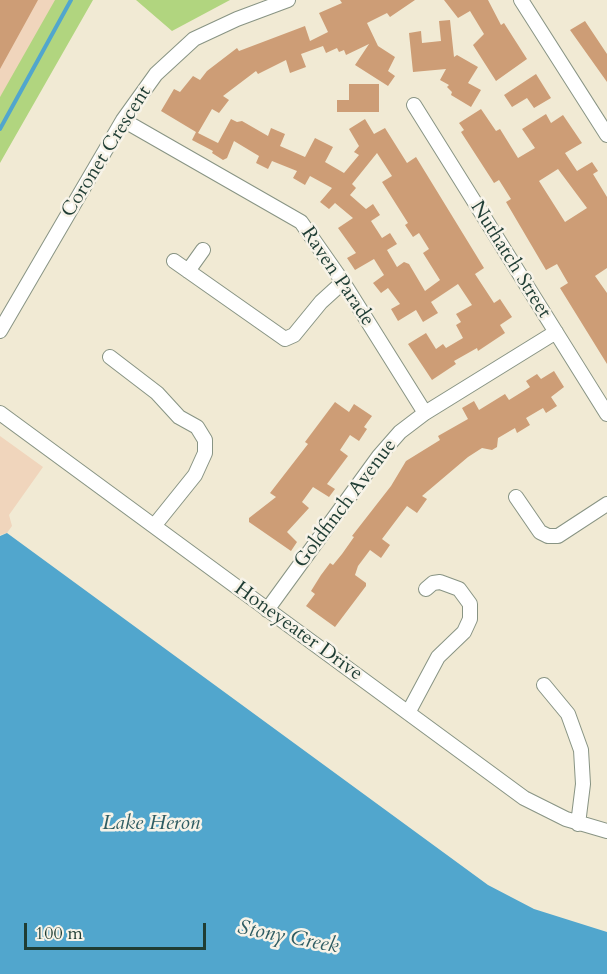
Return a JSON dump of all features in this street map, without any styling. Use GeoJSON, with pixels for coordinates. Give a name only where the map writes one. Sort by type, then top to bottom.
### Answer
{"type":"FeatureCollection","features":[{"type":"Feature","properties":{"kind":"street","name":"Coronet Crescent"},"geometry":{"type":"LineString","coordinates":[[0,332],[123,120],[156,74],[194,39],[237,19],[288,0]]}},
{"type":"Feature","properties":{"kind":"street"},"geometry":{"type":"LineString","coordinates":[[520,0],[606,129]]}},
{"type":"Feature","properties":{"kind":"street","name":"Nuthatch Street"},"geometry":{"type":"LineString","coordinates":[[414,105],[607,414]]}},
{"type":"Feature","properties":{"kind":"street","name":"Raven Parade"},"geometry":{"type":"LineString","coordinates":[[123,120],[301,222],[343,282],[425,413]]}},
{"type":"Feature","properties":{"kind":"street"},"geometry":{"type":"LineString","coordinates":[[188,272],[203,250]]}},
{"type":"Feature","properties":{"kind":"street"},"geometry":{"type":"LineString","coordinates":[[174,261],[285,339],[294,336],[321,302],[343,282]]}},
{"type":"Feature","properties":{"kind":"street","name":"Goldfinch Avenue"},"geometry":{"type":"LineString","coordinates":[[267,610],[384,450],[400,432],[425,413],[556,332]]}},
{"type":"Feature","properties":{"kind":"street"},"geometry":{"type":"LineString","coordinates":[[110,357],[157,393],[179,417],[197,427],[205,440],[205,453],[195,475],[154,526]]}},
{"type":"Feature","properties":{"kind":"street","name":"Honeyeater Drive"},"geometry":{"type":"LineString","coordinates":[[0,413],[524,798],[578,824],[607,831]]}},
{"type":"Feature","properties":{"kind":"street"},"geometry":{"type":"LineString","coordinates":[[516,497],[540,532],[549,537],[558,536],[607,504]]}},
{"type":"Feature","properties":{"kind":"street"},"geometry":{"type":"LineString","coordinates":[[408,713],[438,657],[464,632],[470,619],[470,604],[459,589],[440,582],[433,583],[426,589]]}},
{"type":"Feature","properties":{"kind":"street"},"geometry":{"type":"LineString","coordinates":[[544,685],[568,714],[581,750],[583,784],[578,824]]}},
{"type":"Feature","properties":{"kind":"shaded area"},"geometry":{"type":"Polygon","coordinates":[[[0,0],[56,0],[0,98],[0,0]]]}},
{"type":"Feature","properties":{"kind":"shaded area"},"geometry":{"type":"Polygon","coordinates":[[[0,436],[43,467],[9,515],[12,526],[7,533],[0,535],[0,436]]]}},
{"type":"Feature","properties":{"kind":"green space"},"geometry":{"type":"Polygon","coordinates":[[[55,0],[93,0],[0,163],[0,97],[55,0]]]}},
{"type":"Feature","properties":{"kind":"green space"},"geometry":{"type":"Polygon","coordinates":[[[136,0],[230,0],[172,31],[136,0]]]}},
{"type":"Feature","properties":{"kind":"water","name":"Lake Heron"},"geometry":{"type":"Polygon","coordinates":[[[7,533],[488,885],[534,909],[607,932],[607,974],[0,974],[0,536],[7,533]]]}},
{"type":"Feature","properties":{"kind":"building"},"geometry":{"type":"Polygon","coordinates":[[[0,0],[38,0],[0,69],[0,0]]]}},
{"type":"Feature","properties":{"kind":"building"},"geometry":{"type":"Polygon","coordinates":[[[340,0],[415,0],[390,17],[387,13],[367,23],[378,46],[395,57],[388,71],[395,76],[388,86],[355,65],[369,44],[346,55],[344,50],[339,52],[337,48],[326,53],[323,46],[301,54],[306,67],[290,73],[286,60],[258,74],[256,71],[223,96],[229,100],[219,113],[212,109],[198,133],[218,143],[231,119],[237,122],[242,121],[268,136],[271,128],[285,134],[280,146],[305,157],[315,138],[333,147],[325,162],[344,173],[359,155],[354,152],[359,146],[349,129],[365,119],[374,134],[385,128],[407,163],[416,157],[484,268],[475,274],[494,303],[500,299],[512,317],[500,325],[505,333],[478,351],[477,348],[454,361],[456,364],[432,380],[408,344],[426,333],[436,349],[443,344],[446,348],[463,338],[456,325],[461,322],[456,314],[472,305],[458,284],[431,302],[438,313],[423,322],[416,310],[398,321],[391,309],[400,304],[388,288],[381,293],[373,283],[384,275],[374,259],[355,270],[347,258],[356,253],[338,228],[353,218],[335,203],[329,209],[320,202],[332,188],[310,176],[305,185],[293,178],[297,171],[272,161],[268,169],[256,163],[259,156],[234,141],[227,158],[223,160],[212,153],[213,151],[192,140],[196,132],[161,111],[174,89],[180,92],[193,76],[200,80],[207,71],[237,48],[239,51],[305,26],[310,41],[328,32],[319,13],[342,3],[340,0]],[[377,153],[352,184],[356,188],[350,195],[366,209],[373,204],[380,215],[371,221],[382,238],[390,233],[397,244],[387,250],[397,267],[404,262],[409,264],[425,291],[440,280],[423,253],[429,249],[419,233],[413,237],[405,225],[408,223],[382,182],[392,176],[377,153]]]}},
{"type":"Feature","properties":{"kind":"building"},"geometry":{"type":"Polygon","coordinates":[[[444,0],[488,0],[501,25],[504,23],[527,59],[496,81],[473,45],[484,34],[470,11],[458,18],[444,0]]]}},
{"type":"Feature","properties":{"kind":"building"},"geometry":{"type":"Polygon","coordinates":[[[450,20],[454,57],[457,55],[478,67],[468,83],[481,90],[471,107],[451,95],[452,92],[447,87],[449,85],[440,80],[446,69],[413,72],[409,33],[421,31],[422,43],[441,41],[439,21],[450,20]]]}},
{"type":"Feature","properties":{"kind":"building"},"geometry":{"type":"Polygon","coordinates":[[[585,21],[607,54],[607,82],[570,30],[585,21]]]}},
{"type":"Feature","properties":{"kind":"building"},"geometry":{"type":"Polygon","coordinates":[[[536,74],[551,98],[534,108],[527,98],[512,107],[504,95],[536,74]]]}},
{"type":"Feature","properties":{"kind":"building"},"geometry":{"type":"Polygon","coordinates":[[[349,84],[379,84],[379,112],[337,112],[337,100],[349,100],[349,84]]]}},
{"type":"Feature","properties":{"kind":"building"},"geometry":{"type":"Polygon","coordinates":[[[481,109],[496,131],[500,129],[518,158],[535,148],[522,129],[546,114],[551,123],[563,115],[582,143],[565,153],[577,171],[592,162],[598,171],[593,174],[607,197],[607,268],[595,276],[607,293],[607,364],[560,288],[568,283],[557,264],[546,270],[506,202],[511,199],[499,180],[494,183],[461,132],[464,130],[459,123],[481,109]],[[558,169],[539,181],[565,222],[587,208],[558,169]]]}},
{"type":"Feature","properties":{"kind":"building"},"geometry":{"type":"Polygon","coordinates":[[[554,371],[564,387],[551,397],[557,406],[546,413],[543,408],[526,418],[530,425],[517,433],[515,428],[498,438],[497,447],[492,450],[482,448],[468,457],[422,496],[427,499],[417,513],[407,506],[382,539],[390,545],[381,558],[370,550],[358,566],[355,575],[366,583],[366,586],[335,627],[306,606],[315,594],[311,591],[321,575],[330,563],[333,565],[342,554],[354,537],[352,536],[391,486],[406,461],[440,440],[438,436],[468,419],[462,408],[474,401],[479,410],[505,394],[509,400],[530,387],[526,381],[537,374],[541,379],[554,371]]]}},
{"type":"Feature","properties":{"kind":"building"},"geometry":{"type":"Polygon","coordinates":[[[335,402],[349,412],[354,404],[372,416],[364,427],[367,429],[359,441],[350,435],[340,450],[348,456],[327,484],[335,489],[329,497],[313,487],[302,502],[309,508],[287,532],[297,542],[291,551],[249,522],[249,518],[276,497],[270,493],[308,444],[305,442],[335,402]]]}},
{"type":"Feature","properties":{"kind":"waterway"},"geometry":{"type":"LineString","coordinates":[[0,129],[71,0]]}},
{"type":"Feature","properties":{"kind":"water label","name":"Stony Creek"},"geometry":{"type":"Point","coordinates":[288,938]}}]}
